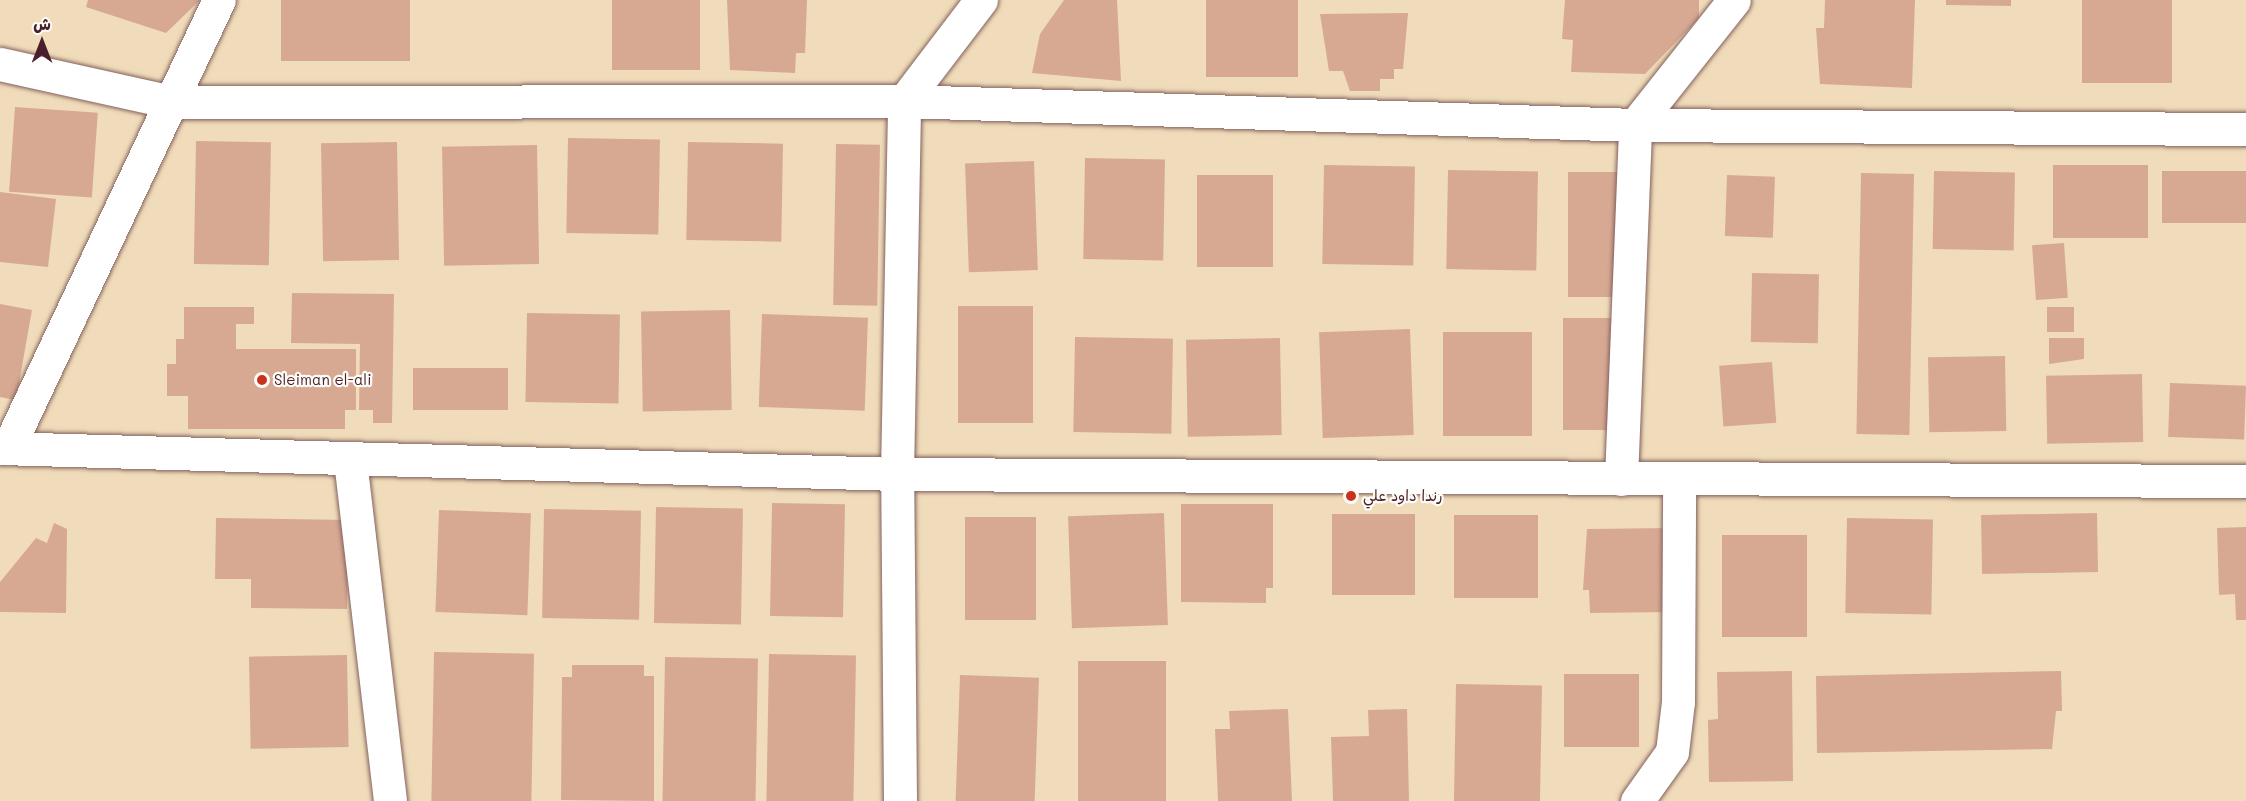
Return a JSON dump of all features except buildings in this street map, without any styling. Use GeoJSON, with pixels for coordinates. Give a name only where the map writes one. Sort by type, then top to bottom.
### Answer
{"type":"FeatureCollection","features":[{"type":"Feature","properties":{"kind":"street"},"geometry":{"type":"LineString","coordinates":[[219,0],[4,448],[350,460],[897,474],[2246,481]]}},
{"type":"Feature","properties":{"kind":"street"},"geometry":{"type":"LineString","coordinates":[[900,801],[897,474],[904,101],[981,0]]}},
{"type":"Feature","properties":{"kind":"street"},"geometry":{"type":"LineString","coordinates":[[1621,479],[1635,125],[1734,0]]}},
{"type":"Feature","properties":{"kind":"street"},"geometry":{"type":"LineString","coordinates":[[0,64],[171,102],[904,101],[1635,125],[2246,129]]}},
{"type":"Feature","properties":{"kind":"street"},"geometry":{"type":"LineString","coordinates":[[350,460],[390,801]]}},
{"type":"Feature","properties":{"kind":"street"},"geometry":{"type":"LineString","coordinates":[[1637,801],[1672,752],[1678,702],[1679,478]]}},
{"type":"Feature","properties":{"kind":"place","name":"Sleiman el-ali"},"geometry":{"type":"Point","coordinates":[262,380]}},
{"type":"Feature","properties":{"kind":"place","name":"رندا داود علي"},"geometry":{"type":"Point","coordinates":[1351,496]}}]}
